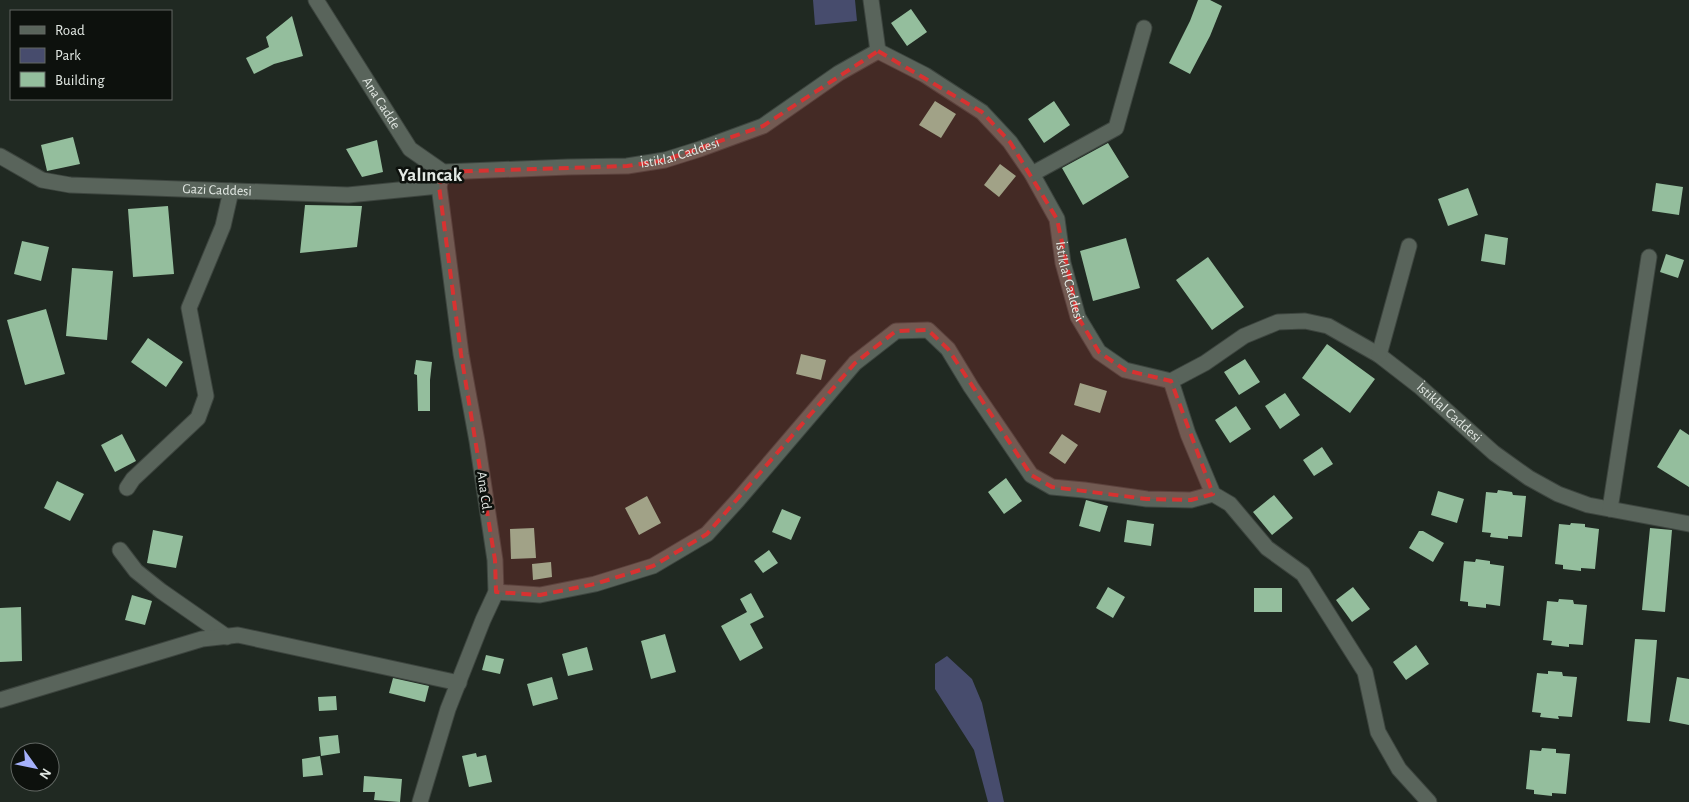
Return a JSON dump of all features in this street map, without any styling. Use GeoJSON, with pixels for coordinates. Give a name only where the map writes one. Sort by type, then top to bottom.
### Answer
{"type":"FeatureCollection","features":[{"type":"Feature","properties":{"kind":"street","name":"Ana Cadde"},"geometry":{"type":"LineString","coordinates":[[316,0],[410,149],[441,179]]}},
{"type":"Feature","properties":{"kind":"street"},"geometry":{"type":"LineString","coordinates":[[872,0],[878,51]]}},
{"type":"Feature","properties":{"kind":"street"},"geometry":{"type":"LineString","coordinates":[[1032,174],[1116,128],[1144,28]]}},
{"type":"Feature","properties":{"kind":"street","name":"İstiklal Caddesi"},"geometry":{"type":"LineString","coordinates":[[441,179],[471,172],[626,166],[665,160],[764,126],[839,73],[878,51],[925,75],[982,112],[1010,142],[1032,174],[1057,220],[1064,264],[1078,317],[1098,352],[1125,370],[1171,381],[1205,363],[1244,336],[1278,322],[1305,321],[1328,326],[1379,355],[1418,386],[1494,453],[1529,478],[1558,494],[1588,505],[1689,524]]}},
{"type":"Feature","properties":{"kind":"street","name":"Gazi Caddesi"},"geometry":{"type":"LineString","coordinates":[[0,156],[42,180],[70,186],[348,195],[441,179]]}},
{"type":"Feature","properties":{"kind":"street","name":"Ana Cd."},"geometry":{"type":"LineString","coordinates":[[420,802],[448,709],[496,592],[494,560],[477,441],[461,354],[441,179]]}},
{"type":"Feature","properties":{"kind":"street"},"geometry":{"type":"LineString","coordinates":[[127,488],[198,418],[206,396],[189,308],[224,226],[231,191]]}},
{"type":"Feature","properties":{"kind":"street"},"geometry":{"type":"LineString","coordinates":[[1379,355],[1409,246]]}},
{"type":"Feature","properties":{"kind":"street"},"geometry":{"type":"LineString","coordinates":[[1610,508],[1649,257]]}},
{"type":"Feature","properties":{"kind":"street"},"geometry":{"type":"LineString","coordinates":[[496,592],[540,595],[595,584],[653,566],[707,534],[856,363],[896,331],[928,330],[948,349],[971,387],[1031,475],[1052,487],[1147,499],[1191,500],[1213,494]]}},
{"type":"Feature","properties":{"kind":"street"},"geometry":{"type":"LineString","coordinates":[[1171,381],[1188,434],[1213,494],[1230,504],[1267,548],[1303,574],[1365,672],[1378,732],[1399,769],[1429,802]]}},
{"type":"Feature","properties":{"kind":"street"},"geometry":{"type":"LineString","coordinates":[[120,550],[136,571],[161,591],[227,637]]}},
{"type":"Feature","properties":{"kind":"street"},"geometry":{"type":"LineString","coordinates":[[0,700],[202,640],[238,635],[458,683]]}},
{"type":"Feature","properties":{"kind":"highlighted area"},"geometry":{"type":"Polygon","coordinates":[[[878,51],[982,112],[1010,142],[1057,219],[1078,317],[1099,352],[1125,370],[1171,381],[1213,494],[1191,500],[1147,499],[1052,487],[1031,475],[948,349],[928,330],[896,331],[855,363],[707,534],[653,566],[595,584],[540,595],[496,592],[495,560],[461,354],[439,186],[443,172],[627,166],[665,160],[763,126],[878,51]]]}},
{"type":"Feature","properties":{"kind":"green space"},"geometry":{"type":"Polygon","coordinates":[[[813,0],[855,0],[857,21],[815,25],[813,0]]]}},
{"type":"Feature","properties":{"kind":"green space"},"geometry":{"type":"Polygon","coordinates":[[[947,656],[972,679],[982,703],[1004,802],[988,802],[974,750],[935,689],[935,664],[947,656]]]}},
{"type":"Feature","properties":{"kind":"building"},"geometry":{"type":"Polygon","coordinates":[[[1198,0],[1210,0],[1222,6],[1210,36],[1190,74],[1169,63],[1190,21],[1198,0]]]}},
{"type":"Feature","properties":{"kind":"building"},"geometry":{"type":"Polygon","coordinates":[[[911,9],[927,32],[907,46],[891,23],[911,9]]]}},
{"type":"Feature","properties":{"kind":"building"},"geometry":{"type":"Polygon","coordinates":[[[292,16],[303,56],[274,64],[254,74],[246,58],[269,47],[266,37],[292,16]]]}},
{"type":"Feature","properties":{"kind":"building"},"geometry":{"type":"Polygon","coordinates":[[[935,101],[956,114],[941,138],[919,125],[935,101]]]}},
{"type":"Feature","properties":{"kind":"building"},"geometry":{"type":"Polygon","coordinates":[[[1054,101],[1070,125],[1044,143],[1028,119],[1054,101]]]}},
{"type":"Feature","properties":{"kind":"building"},"geometry":{"type":"Polygon","coordinates":[[[73,137],[80,164],[47,171],[41,145],[73,137]]]}},
{"type":"Feature","properties":{"kind":"building"},"geometry":{"type":"Polygon","coordinates":[[[377,140],[383,172],[362,177],[346,149],[377,140]]]}},
{"type":"Feature","properties":{"kind":"building"},"geometry":{"type":"Polygon","coordinates":[[[1108,143],[1129,177],[1083,205],[1062,168],[1108,143]]]}},
{"type":"Feature","properties":{"kind":"building"},"geometry":{"type":"Polygon","coordinates":[[[1000,164],[1016,176],[999,197],[984,185],[1000,164]]]}},
{"type":"Feature","properties":{"kind":"building"},"geometry":{"type":"Polygon","coordinates":[[[1656,183],[1683,187],[1679,215],[1652,211],[1656,183]]]}},
{"type":"Feature","properties":{"kind":"building"},"geometry":{"type":"Polygon","coordinates":[[[1468,188],[1478,215],[1448,226],[1438,199],[1468,188]]]}},
{"type":"Feature","properties":{"kind":"building"},"geometry":{"type":"Polygon","coordinates":[[[305,205],[362,206],[357,247],[300,253],[305,205]]]}},
{"type":"Feature","properties":{"kind":"building"},"geometry":{"type":"Polygon","coordinates":[[[168,206],[174,274],[133,277],[128,209],[168,206]]]}},
{"type":"Feature","properties":{"kind":"building"},"geometry":{"type":"Polygon","coordinates":[[[1485,234],[1508,238],[1505,265],[1481,261],[1485,234]]]}},
{"type":"Feature","properties":{"kind":"building"},"geometry":{"type":"Polygon","coordinates":[[[1126,238],[1140,288],[1093,301],[1080,251],[1126,238]]]}},
{"type":"Feature","properties":{"kind":"building"},"geometry":{"type":"Polygon","coordinates":[[[22,241],[49,247],[41,281],[14,274],[22,241]]]}},
{"type":"Feature","properties":{"kind":"building"},"geometry":{"type":"Polygon","coordinates":[[[1666,254],[1684,260],[1678,278],[1660,272],[1666,254]]]}},
{"type":"Feature","properties":{"kind":"building"},"geometry":{"type":"Polygon","coordinates":[[[1208,257],[1244,307],[1212,330],[1176,280],[1208,257]]]}},
{"type":"Feature","properties":{"kind":"building"},"geometry":{"type":"Polygon","coordinates":[[[72,268],[113,271],[107,340],[66,336],[72,268]]]}},
{"type":"Feature","properties":{"kind":"building"},"geometry":{"type":"Polygon","coordinates":[[[46,309],[65,374],[25,385],[7,320],[46,309]]]}},
{"type":"Feature","properties":{"kind":"building"},"geometry":{"type":"Polygon","coordinates":[[[148,338],[183,362],[166,387],[131,362],[148,338]]]}},
{"type":"Feature","properties":{"kind":"building"},"geometry":{"type":"Polygon","coordinates":[[[1327,344],[1375,379],[1350,413],[1302,378],[1327,344]]]}},
{"type":"Feature","properties":{"kind":"building"},"geometry":{"type":"Polygon","coordinates":[[[801,354],[826,360],[821,380],[796,374],[801,354]]]}},
{"type":"Feature","properties":{"kind":"building"},"geometry":{"type":"Polygon","coordinates":[[[1245,359],[1260,382],[1239,395],[1224,372],[1245,359]]]}},
{"type":"Feature","properties":{"kind":"building"},"geometry":{"type":"Polygon","coordinates":[[[416,360],[432,362],[430,411],[418,411],[417,375],[414,374],[416,360]]]}},
{"type":"Feature","properties":{"kind":"building"},"geometry":{"type":"Polygon","coordinates":[[[1080,383],[1107,391],[1100,413],[1074,405],[1080,383]]]}},
{"type":"Feature","properties":{"kind":"building"},"geometry":{"type":"Polygon","coordinates":[[[1285,393],[1300,415],[1280,429],[1265,406],[1285,393]]]}},
{"type":"Feature","properties":{"kind":"building"},"geometry":{"type":"Polygon","coordinates":[[[1236,406],[1251,429],[1230,443],[1215,420],[1236,406]]]}},
{"type":"Feature","properties":{"kind":"building"},"geometry":{"type":"Polygon","coordinates":[[[1680,429],[1689,435],[1689,487],[1657,467],[1680,429]]]}},
{"type":"Feature","properties":{"kind":"building"},"geometry":{"type":"Polygon","coordinates":[[[122,434],[136,461],[115,472],[101,445],[122,434]]]}},
{"type":"Feature","properties":{"kind":"building"},"geometry":{"type":"Polygon","coordinates":[[[1062,434],[1078,445],[1065,464],[1049,453],[1062,434]]]}},
{"type":"Feature","properties":{"kind":"building"},"geometry":{"type":"Polygon","coordinates":[[[1322,447],[1333,464],[1314,476],[1303,460],[1322,447]]]}},
{"type":"Feature","properties":{"kind":"building"},"geometry":{"type":"Polygon","coordinates":[[[1006,478],[1022,501],[1004,514],[988,492],[1006,478]]]}},
{"type":"Feature","properties":{"kind":"building"},"geometry":{"type":"Polygon","coordinates":[[[57,481],[84,494],[70,521],[44,508],[57,481]]]}},
{"type":"Feature","properties":{"kind":"building"},"geometry":{"type":"Polygon","coordinates":[[[1498,490],[1512,492],[1513,495],[1526,496],[1522,537],[1508,536],[1508,539],[1490,537],[1491,533],[1482,532],[1486,492],[1497,493],[1498,490]]]}},
{"type":"Feature","properties":{"kind":"building"},"geometry":{"type":"Polygon","coordinates":[[[1438,491],[1464,499],[1457,523],[1431,515],[1438,491]]]}},
{"type":"Feature","properties":{"kind":"building"},"geometry":{"type":"Polygon","coordinates":[[[1274,495],[1293,518],[1272,535],[1253,512],[1274,495]]]}},
{"type":"Feature","properties":{"kind":"building"},"geometry":{"type":"Polygon","coordinates":[[[647,496],[661,523],[639,535],[625,508],[647,496]]]}},
{"type":"Feature","properties":{"kind":"building"},"geometry":{"type":"Polygon","coordinates":[[[1086,500],[1108,506],[1100,532],[1079,526],[1086,500]]]}},
{"type":"Feature","properties":{"kind":"building"},"geometry":{"type":"Polygon","coordinates":[[[782,509],[801,517],[791,540],[772,532],[782,509]]]}},
{"type":"Feature","properties":{"kind":"building"},"geometry":{"type":"Polygon","coordinates":[[[1127,520],[1154,524],[1151,546],[1124,542],[1127,520]]]}},
{"type":"Feature","properties":{"kind":"building"},"geometry":{"type":"Polygon","coordinates":[[[1571,523],[1585,524],[1585,527],[1599,529],[1595,569],[1581,568],[1581,571],[1563,569],[1563,565],[1555,564],[1559,524],[1570,525],[1571,523]]]}},
{"type":"Feature","properties":{"kind":"building"},"geometry":{"type":"Polygon","coordinates":[[[534,528],[536,558],[511,559],[510,529],[534,528]]]}},
{"type":"Feature","properties":{"kind":"building"},"geometry":{"type":"Polygon","coordinates":[[[1650,528],[1672,530],[1665,612],[1642,610],[1650,528]]]}},
{"type":"Feature","properties":{"kind":"building"},"geometry":{"type":"Polygon","coordinates":[[[153,530],[183,536],[176,568],[147,563],[153,530]]]}},
{"type":"Feature","properties":{"kind":"building"},"geometry":{"type":"Polygon","coordinates":[[[1419,531],[1423,531],[1444,543],[1433,562],[1409,548],[1419,531]]]}},
{"type":"Feature","properties":{"kind":"building"},"geometry":{"type":"Polygon","coordinates":[[[769,550],[778,563],[763,573],[754,561],[769,550]]]}},
{"type":"Feature","properties":{"kind":"building"},"geometry":{"type":"Polygon","coordinates":[[[1476,559],[1504,566],[1500,606],[1486,604],[1486,608],[1468,606],[1468,602],[1460,601],[1464,561],[1475,562],[1476,559]]]}},
{"type":"Feature","properties":{"kind":"building"},"geometry":{"type":"Polygon","coordinates":[[[551,562],[552,577],[533,580],[532,564],[551,562]]]}},
{"type":"Feature","properties":{"kind":"building"},"geometry":{"type":"Polygon","coordinates":[[[1108,587],[1125,597],[1113,618],[1096,608],[1108,587]]]}},
{"type":"Feature","properties":{"kind":"building"},"geometry":{"type":"Polygon","coordinates":[[[1353,587],[1370,609],[1352,622],[1336,600],[1353,587]]]}},
{"type":"Feature","properties":{"kind":"building"},"geometry":{"type":"Polygon","coordinates":[[[1254,588],[1282,588],[1282,612],[1254,612],[1254,588]]]}},
{"type":"Feature","properties":{"kind":"building"},"geometry":{"type":"Polygon","coordinates":[[[751,593],[764,617],[750,624],[763,648],[740,661],[721,626],[747,612],[740,599],[751,593]]]}},
{"type":"Feature","properties":{"kind":"building"},"geometry":{"type":"Polygon","coordinates":[[[132,595],[152,601],[145,625],[125,620],[132,595]]]}},
{"type":"Feature","properties":{"kind":"building"},"geometry":{"type":"Polygon","coordinates":[[[1559,599],[1573,600],[1574,604],[1587,605],[1583,645],[1569,644],[1569,647],[1551,645],[1552,641],[1543,640],[1547,601],[1558,602],[1559,599]]]}},
{"type":"Feature","properties":{"kind":"building"},"geometry":{"type":"Polygon","coordinates":[[[21,607],[22,661],[0,662],[0,608],[21,607]]]}},
{"type":"Feature","properties":{"kind":"building"},"geometry":{"type":"Polygon","coordinates":[[[665,634],[676,672],[651,679],[641,641],[665,634]]]}},
{"type":"Feature","properties":{"kind":"building"},"geometry":{"type":"Polygon","coordinates":[[[1635,639],[1657,640],[1650,723],[1627,721],[1635,639]]]}},
{"type":"Feature","properties":{"kind":"building"},"geometry":{"type":"Polygon","coordinates":[[[1416,645],[1429,664],[1406,680],[1393,662],[1416,645]]]}},
{"type":"Feature","properties":{"kind":"building"},"geometry":{"type":"Polygon","coordinates":[[[587,647],[593,670],[568,676],[562,654],[587,647]]]}},
{"type":"Feature","properties":{"kind":"building"},"geometry":{"type":"Polygon","coordinates":[[[486,655],[504,659],[500,674],[482,670],[486,655]]]}},
{"type":"Feature","properties":{"kind":"building"},"geometry":{"type":"Polygon","coordinates":[[[1548,671],[1562,672],[1563,676],[1577,677],[1572,717],[1558,716],[1559,719],[1540,717],[1541,713],[1532,712],[1537,673],[1548,674],[1548,671]]]}},
{"type":"Feature","properties":{"kind":"building"},"geometry":{"type":"Polygon","coordinates":[[[552,677],[558,699],[533,706],[527,684],[552,677]]]}},
{"type":"Feature","properties":{"kind":"building"},"geometry":{"type":"Polygon","coordinates":[[[1677,677],[1689,679],[1689,725],[1669,721],[1677,677]]]}},
{"type":"Feature","properties":{"kind":"building"},"geometry":{"type":"Polygon","coordinates":[[[393,678],[429,686],[425,702],[389,693],[393,678]]]}},
{"type":"Feature","properties":{"kind":"building"},"geometry":{"type":"Polygon","coordinates":[[[336,696],[337,710],[319,711],[318,697],[336,696]]]}},
{"type":"Feature","properties":{"kind":"building"},"geometry":{"type":"Polygon","coordinates":[[[338,735],[340,753],[321,756],[319,737],[338,735]]]}},
{"type":"Feature","properties":{"kind":"building"},"geometry":{"type":"Polygon","coordinates":[[[1542,748],[1556,749],[1556,753],[1570,754],[1566,794],[1552,793],[1552,796],[1534,794],[1534,790],[1526,789],[1530,750],[1541,751],[1542,748]]]}},
{"type":"Feature","properties":{"kind":"building"},"geometry":{"type":"Polygon","coordinates":[[[476,753],[477,757],[486,755],[492,782],[469,787],[462,756],[476,753]]]}},
{"type":"Feature","properties":{"kind":"building"},"geometry":{"type":"Polygon","coordinates":[[[320,756],[323,775],[303,777],[302,759],[320,756]]]}},
{"type":"Feature","properties":{"kind":"building"},"geometry":{"type":"Polygon","coordinates":[[[364,776],[402,779],[400,802],[374,800],[375,792],[363,792],[364,776]]]}},
{"type":"Feature","properties":{"kind":"district","name":"Yalıncak"},"geometry":{"type":"Point","coordinates":[430,175]}}]}
